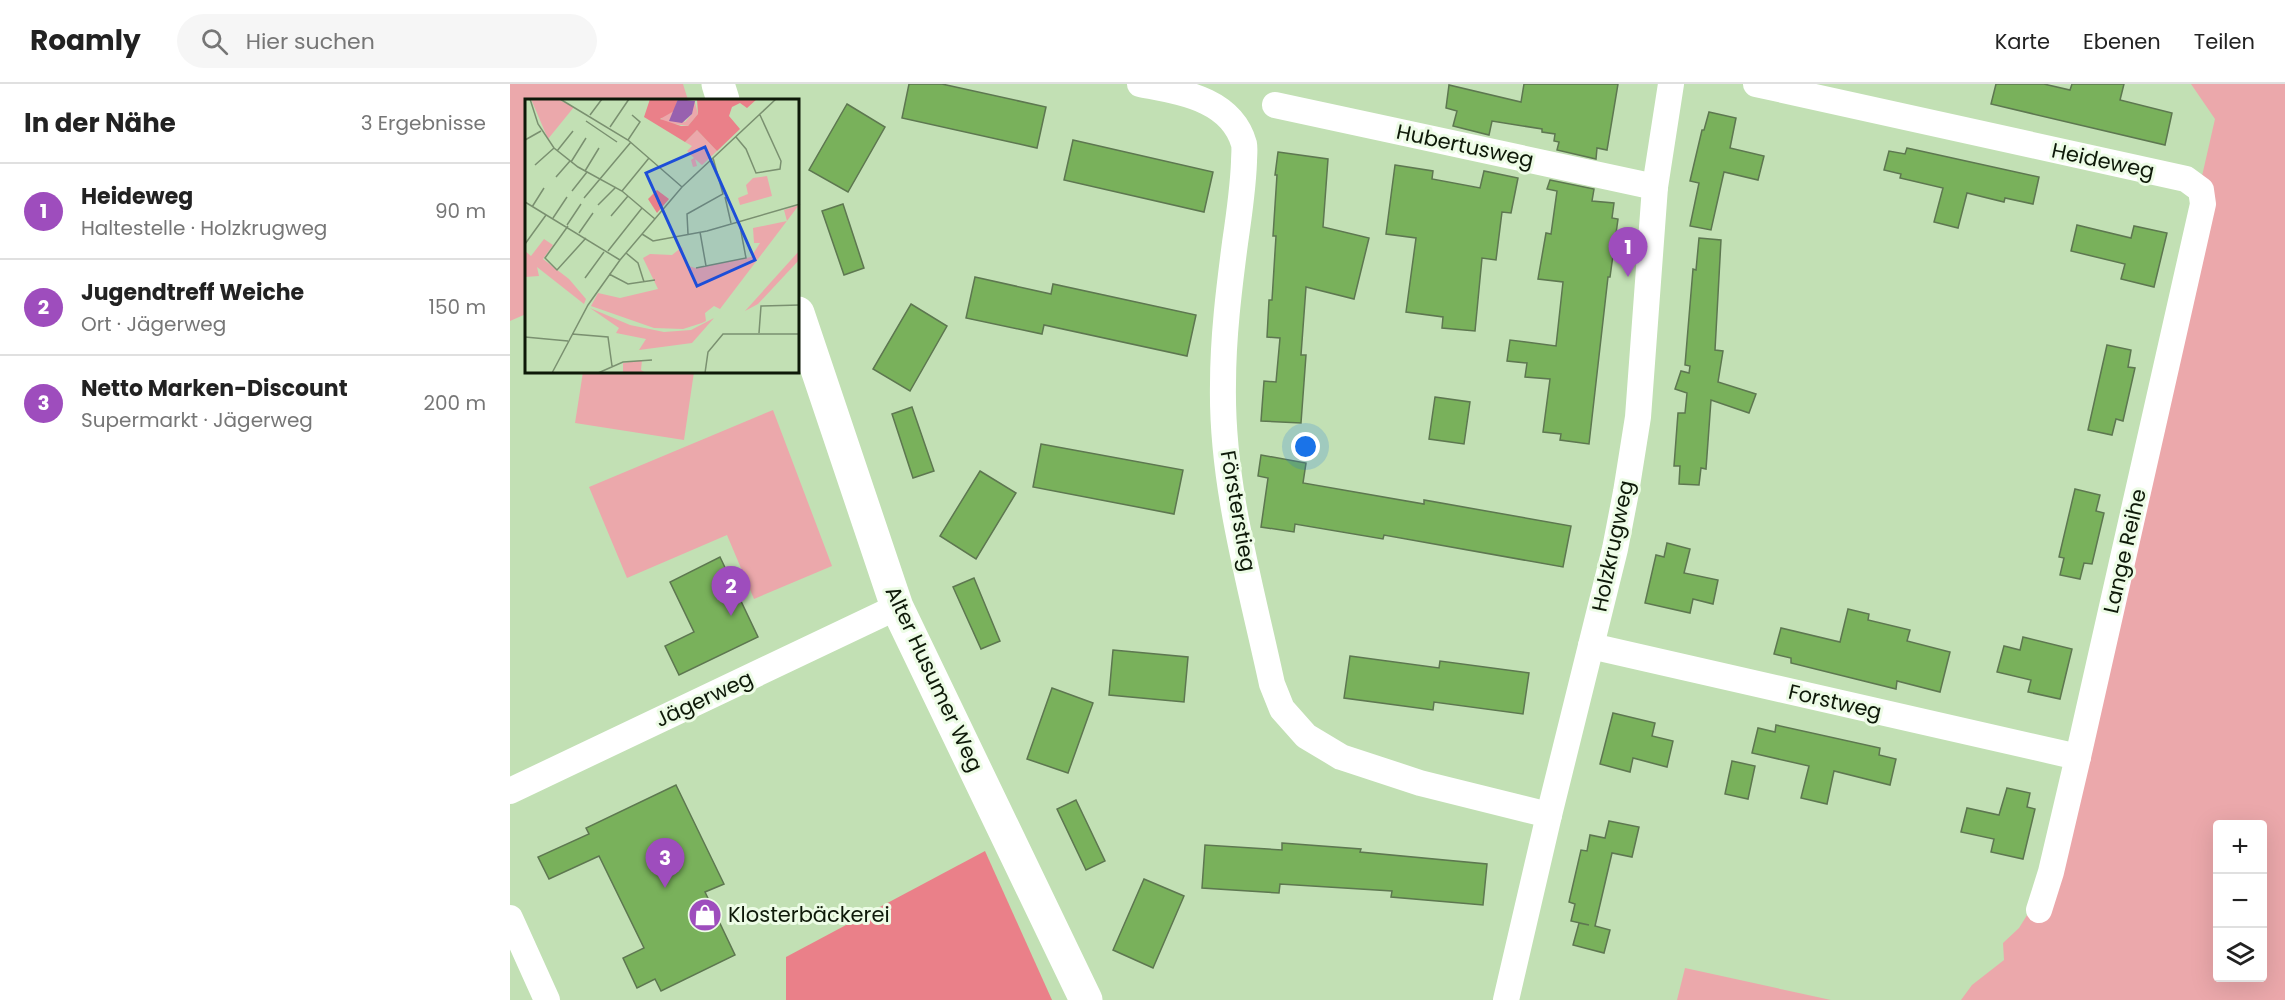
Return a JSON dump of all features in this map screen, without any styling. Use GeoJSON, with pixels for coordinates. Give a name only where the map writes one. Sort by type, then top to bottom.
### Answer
{"type":"FeatureCollection","features":[{"type":"Feature","properties":{"kind":"street"},"geometry":{"type":"LineString","coordinates":[[718,84],[723,99]]}},
{"type":"Feature","properties":{"kind":"street","name":"Försterstieg"},"geometry":{"type":"LineString","coordinates":[[1140,84],[1209,102],[1230,118],[1244,144],[1244,182],[1231,272],[1222,384],[1227,460],[1234,506],[1272,684],[1282,709],[1306,736],[1341,757],[1420,783],[1549,816]]}},
{"type":"Feature","properties":{"kind":"street","name":"Holzkrugweg"},"geometry":{"type":"LineString","coordinates":[[1506,1000],[1615,549],[1638,417],[1655,187],[1671,84]]}},
{"type":"Feature","properties":{"kind":"street","name":"Heideweg"},"geometry":{"type":"LineString","coordinates":[[1756,84],[2186,179],[2200,190]]}},
{"type":"Feature","properties":{"kind":"street","name":"Hubertusweg"},"geometry":{"type":"LineString","coordinates":[[1275,105],[1655,187]]}},
{"type":"Feature","properties":{"kind":"street","name":"Lange Reihe"},"geometry":{"type":"LineString","coordinates":[[2039,910],[2051,872],[2078,758],[2204,204],[2200,190]]}},
{"type":"Feature","properties":{"kind":"street","name":"Alter Husumer Weg"},"geometry":{"type":"LineString","coordinates":[[800,319],[897,607],[1086,1000]]}},
{"type":"Feature","properties":{"kind":"street","name":"Jägerweg"},"geometry":{"type":"LineString","coordinates":[[510,791],[897,607]]}},
{"type":"Feature","properties":{"kind":"street","name":"Forstweg"},"geometry":{"type":"LineString","coordinates":[[1591,646],[2078,758]]}},
{"type":"Feature","properties":{"kind":"street"},"geometry":{"type":"LineString","coordinates":[[510,918],[547,1000]]}},
{"type":"Feature","properties":{"kind":"shaded area"},"geometry":{"type":"Polygon","coordinates":[[[510,84],[683,84],[688,99],[525,99],[525,314],[510,321],[510,84]]]}},
{"type":"Feature","properties":{"kind":"shaded area"},"geometry":{"type":"Polygon","coordinates":[[[2191,84],[2285,84],[2285,1000],[1961,1000],[1972,985],[2004,960],[2003,943],[2019,928],[2029,912],[2049,847],[2215,119],[2191,84]]]}},
{"type":"Feature","properties":{"kind":"shaded area"},"geometry":{"type":"Polygon","coordinates":[[[583,374],[694,374],[684,440],[575,423],[583,374]]]}},
{"type":"Feature","properties":{"kind":"shaded area"},"geometry":{"type":"Polygon","coordinates":[[[773,410],[832,566],[754,599],[727,535],[627,578],[589,487],[773,410]]]}},
{"type":"Feature","properties":{"kind":"shaded area"},"geometry":{"type":"Polygon","coordinates":[[[985,851],[1052,1000],[786,1000],[786,957],[985,851]]]}},
{"type":"Feature","properties":{"kind":"shaded area"},"geometry":{"type":"Polygon","coordinates":[[[1685,968],[1831,1000],[1677,1000],[1685,968]]]}},
{"type":"Feature","properties":{"kind":"building"},"geometry":{"type":"Polygon","coordinates":[[[909,84],[942,84],[1046,107],[1037,148],[902,118],[909,84]]]}},
{"type":"Feature","properties":{"kind":"building"},"geometry":{"type":"Polygon","coordinates":[[[1524,84],[1618,84],[1607,150],[1597,148],[1596,159],[1557,150],[1559,142],[1554,141],[1555,134],[1542,132],[1542,129],[1492,121],[1489,135],[1453,126],[1457,111],[1446,108],[1449,85],[1521,102],[1524,84]]]}},
{"type":"Feature","properties":{"kind":"building"},"geometry":{"type":"Polygon","coordinates":[[[1996,84],[2044,84],[2070,90],[2072,84],[2124,84],[2120,100],[2172,113],[2165,145],[1991,104],[1996,84]]]}},
{"type":"Feature","properties":{"kind":"building"},"geometry":{"type":"Polygon","coordinates":[[[847,104],[885,127],[848,192],[809,170],[847,104]]]}},
{"type":"Feature","properties":{"kind":"building"},"geometry":{"type":"Polygon","coordinates":[[[1709,112],[1736,118],[1730,148],[1764,156],[1758,180],[1724,172],[1711,230],[1690,226],[1699,183],[1690,181],[1702,130],[1704,130],[1709,112]]]}},
{"type":"Feature","properties":{"kind":"building"},"geometry":{"type":"Polygon","coordinates":[[[1073,140],[1213,172],[1204,212],[1064,180],[1073,140]]]}},
{"type":"Feature","properties":{"kind":"building"},"geometry":{"type":"Polygon","coordinates":[[[1907,148],[2039,177],[2033,204],[2005,198],[2004,202],[1967,193],[1958,228],[1934,222],[1943,188],[1900,178],[1901,174],[1884,170],[1889,151],[1905,154],[1907,148]]]}},
{"type":"Feature","properties":{"kind":"building"},"geometry":{"type":"Polygon","coordinates":[[[1278,152],[1328,159],[1323,227],[1369,238],[1354,299],[1306,287],[1301,355],[1306,355],[1301,423],[1261,421],[1264,381],[1276,382],[1280,338],[1267,337],[1276,236],[1273,236],[1278,152]]]}},
{"type":"Feature","properties":{"kind":"building"},"geometry":{"type":"Polygon","coordinates":[[[1395,165],[1433,171],[1432,179],[1480,188],[1484,171],[1518,178],[1511,213],[1502,212],[1496,260],[1482,258],[1475,331],[1442,328],[1443,317],[1406,312],[1416,238],[1386,234],[1395,165]]]}},
{"type":"Feature","properties":{"kind":"building"},"geometry":{"type":"Polygon","coordinates":[[[1550,180],[1594,189],[1592,201],[1614,203],[1612,218],[1618,219],[1610,277],[1608,277],[1589,444],[1560,440],[1561,434],[1543,432],[1550,379],[1525,377],[1527,363],[1507,361],[1510,340],[1556,346],[1563,282],[1538,279],[1546,233],[1551,234],[1557,191],[1547,189],[1550,180]]]}},
{"type":"Feature","properties":{"kind":"building"},"geometry":{"type":"Polygon","coordinates":[[[843,204],[864,268],[844,275],[822,211],[843,204]]]}},
{"type":"Feature","properties":{"kind":"building"},"geometry":{"type":"Polygon","coordinates":[[[2077,225],[2131,238],[2134,226],[2167,233],[2154,287],[2121,279],[2125,264],[2071,251],[2077,225]]]}},
{"type":"Feature","properties":{"kind":"building"},"geometry":{"type":"Polygon","coordinates":[[[1699,238],[1721,240],[1715,350],[1723,351],[1718,382],[1756,394],[1749,413],[1711,400],[1706,469],[1701,468],[1699,485],[1679,484],[1680,466],[1674,466],[1678,413],[1685,413],[1687,393],[1675,389],[1681,371],[1689,373],[1690,366],[1685,365],[1693,269],[1696,270],[1699,238]]]}},
{"type":"Feature","properties":{"kind":"building"},"geometry":{"type":"Polygon","coordinates":[[[975,277],[1051,294],[1053,284],[1196,315],[1187,356],[1044,325],[1042,334],[966,318],[975,277]]]}},
{"type":"Feature","properties":{"kind":"building"},"geometry":{"type":"Polygon","coordinates":[[[911,304],[947,326],[910,391],[873,369],[911,304]]]}},
{"type":"Feature","properties":{"kind":"building"},"geometry":{"type":"Polygon","coordinates":[[[2107,345],[2131,350],[2128,367],[2135,368],[2123,421],[2116,419],[2112,435],[2088,430],[2107,345]]]}},
{"type":"Feature","properties":{"kind":"building"},"geometry":{"type":"Polygon","coordinates":[[[1435,397],[1470,402],[1464,444],[1429,439],[1435,397]]]}},
{"type":"Feature","properties":{"kind":"building"},"geometry":{"type":"Polygon","coordinates":[[[912,407],[934,471],[913,478],[892,414],[912,407]]]}},
{"type":"Feature","properties":{"kind":"building"},"geometry":{"type":"Polygon","coordinates":[[[1041,444],[1183,470],[1174,514],[1033,487],[1041,444]]]}},
{"type":"Feature","properties":{"kind":"building"},"geometry":{"type":"Polygon","coordinates":[[[1261,455],[1306,463],[1303,483],[1424,504],[1424,500],[1571,526],[1563,567],[1384,535],[1383,539],[1295,524],[1294,532],[1261,527],[1268,478],[1258,476],[1261,455]]]}},
{"type":"Feature","properties":{"kind":"building"},"geometry":{"type":"Polygon","coordinates":[[[980,471],[1016,493],[976,559],[940,536],[980,471]]]}},
{"type":"Feature","properties":{"kind":"building"},"geometry":{"type":"Polygon","coordinates":[[[2075,489],[2100,495],[2096,511],[2104,513],[2092,564],[2084,563],[2080,579],[2060,575],[2064,558],[2059,557],[2075,489]]]}},
{"type":"Feature","properties":{"kind":"building"},"geometry":{"type":"Polygon","coordinates":[[[1667,543],[1690,549],[1684,573],[1718,580],[1713,604],[1693,599],[1690,613],[1645,603],[1656,555],[1664,557],[1667,543]]]}},
{"type":"Feature","properties":{"kind":"building"},"geometry":{"type":"Polygon","coordinates":[[[720,557],[758,637],[679,675],[665,646],[694,632],[670,582],[720,557]]]}},
{"type":"Feature","properties":{"kind":"building"},"geometry":{"type":"Polygon","coordinates":[[[974,578],[1000,641],[981,649],[953,587],[974,578]]]}},
{"type":"Feature","properties":{"kind":"building"},"geometry":{"type":"Polygon","coordinates":[[[1848,609],[1869,614],[1868,620],[1910,630],[1907,641],[1950,652],[1940,692],[1897,681],[1896,689],[1791,663],[1791,658],[1774,654],[1781,628],[1840,642],[1848,609]]]}},
{"type":"Feature","properties":{"kind":"building"},"geometry":{"type":"Polygon","coordinates":[[[2023,637],[2072,649],[2060,699],[2028,692],[2031,680],[1997,672],[2004,646],[2020,650],[2023,637]]]}},
{"type":"Feature","properties":{"kind":"building"},"geometry":{"type":"Polygon","coordinates":[[[1113,650],[1188,657],[1184,702],[1109,695],[1113,650]]]}},
{"type":"Feature","properties":{"kind":"building"},"geometry":{"type":"Polygon","coordinates":[[[1350,656],[1439,668],[1440,661],[1529,673],[1523,714],[1434,702],[1433,710],[1344,698],[1350,656]]]}},
{"type":"Feature","properties":{"kind":"building"},"geometry":{"type":"Polygon","coordinates":[[[1052,688],[1093,703],[1068,773],[1027,759],[1052,688]]]}},
{"type":"Feature","properties":{"kind":"building"},"geometry":{"type":"Polygon","coordinates":[[[1613,713],[1655,723],[1652,736],[1673,741],[1667,767],[1633,758],[1630,772],[1600,764],[1613,713]]]}},
{"type":"Feature","properties":{"kind":"building"},"geometry":{"type":"Polygon","coordinates":[[[1776,725],[1880,748],[1879,755],[1896,759],[1890,785],[1834,771],[1827,804],[1801,798],[1809,766],[1752,753],[1758,728],[1775,732],[1776,725]]]}},
{"type":"Feature","properties":{"kind":"building"},"geometry":{"type":"Polygon","coordinates":[[[1732,761],[1755,766],[1748,799],[1725,794],[1732,761]]]}},
{"type":"Feature","properties":{"kind":"building"},"geometry":{"type":"Polygon","coordinates":[[[676,785],[724,884],[705,892],[735,955],[661,991],[655,979],[637,988],[623,958],[644,948],[599,856],[549,879],[538,857],[589,834],[586,828],[676,785]]]}},
{"type":"Feature","properties":{"kind":"building"},"geometry":{"type":"Polygon","coordinates":[[[2007,788],[2030,793],[2027,807],[2035,809],[2023,859],[1991,852],[1994,839],[1961,832],[1967,808],[1999,815],[2007,788]]]}},
{"type":"Feature","properties":{"kind":"building"},"geometry":{"type":"Polygon","coordinates":[[[1076,800],[1105,861],[1086,870],[1057,809],[1076,800]]]}},
{"type":"Feature","properties":{"kind":"building"},"geometry":{"type":"Polygon","coordinates":[[[1609,821],[1639,827],[1632,857],[1612,853],[1595,926],[1610,930],[1604,953],[1573,945],[1579,923],[1589,925],[1571,921],[1575,904],[1569,902],[1581,850],[1587,851],[1590,835],[1605,838],[1609,821]]]}},
{"type":"Feature","properties":{"kind":"building"},"geometry":{"type":"Polygon","coordinates":[[[1282,843],[1361,849],[1360,852],[1487,864],[1483,905],[1391,897],[1392,891],[1280,884],[1279,893],[1202,888],[1205,845],[1282,850],[1282,843]]]}},
{"type":"Feature","properties":{"kind":"building"},"geometry":{"type":"Polygon","coordinates":[[[1144,879],[1184,896],[1153,968],[1113,950],[1144,879]]]}},
{"type":"Feature","properties":{"kind":"place","name":"Heideweg"},"geometry":{"type":"Point","coordinates":[1628,277]}},
{"type":"Feature","properties":{"kind":"place","name":"Jugendtreff Weiche"},"geometry":{"type":"Point","coordinates":[731,616]}},
{"type":"Feature","properties":{"kind":"place","name":"Netto Marken-Discount"},"geometry":{"type":"Point","coordinates":[665,888]}},
{"type":"Feature","properties":{"kind":"place","name":"Klosterbäckerei"},"geometry":{"type":"Point","coordinates":[705,915]}}]}
